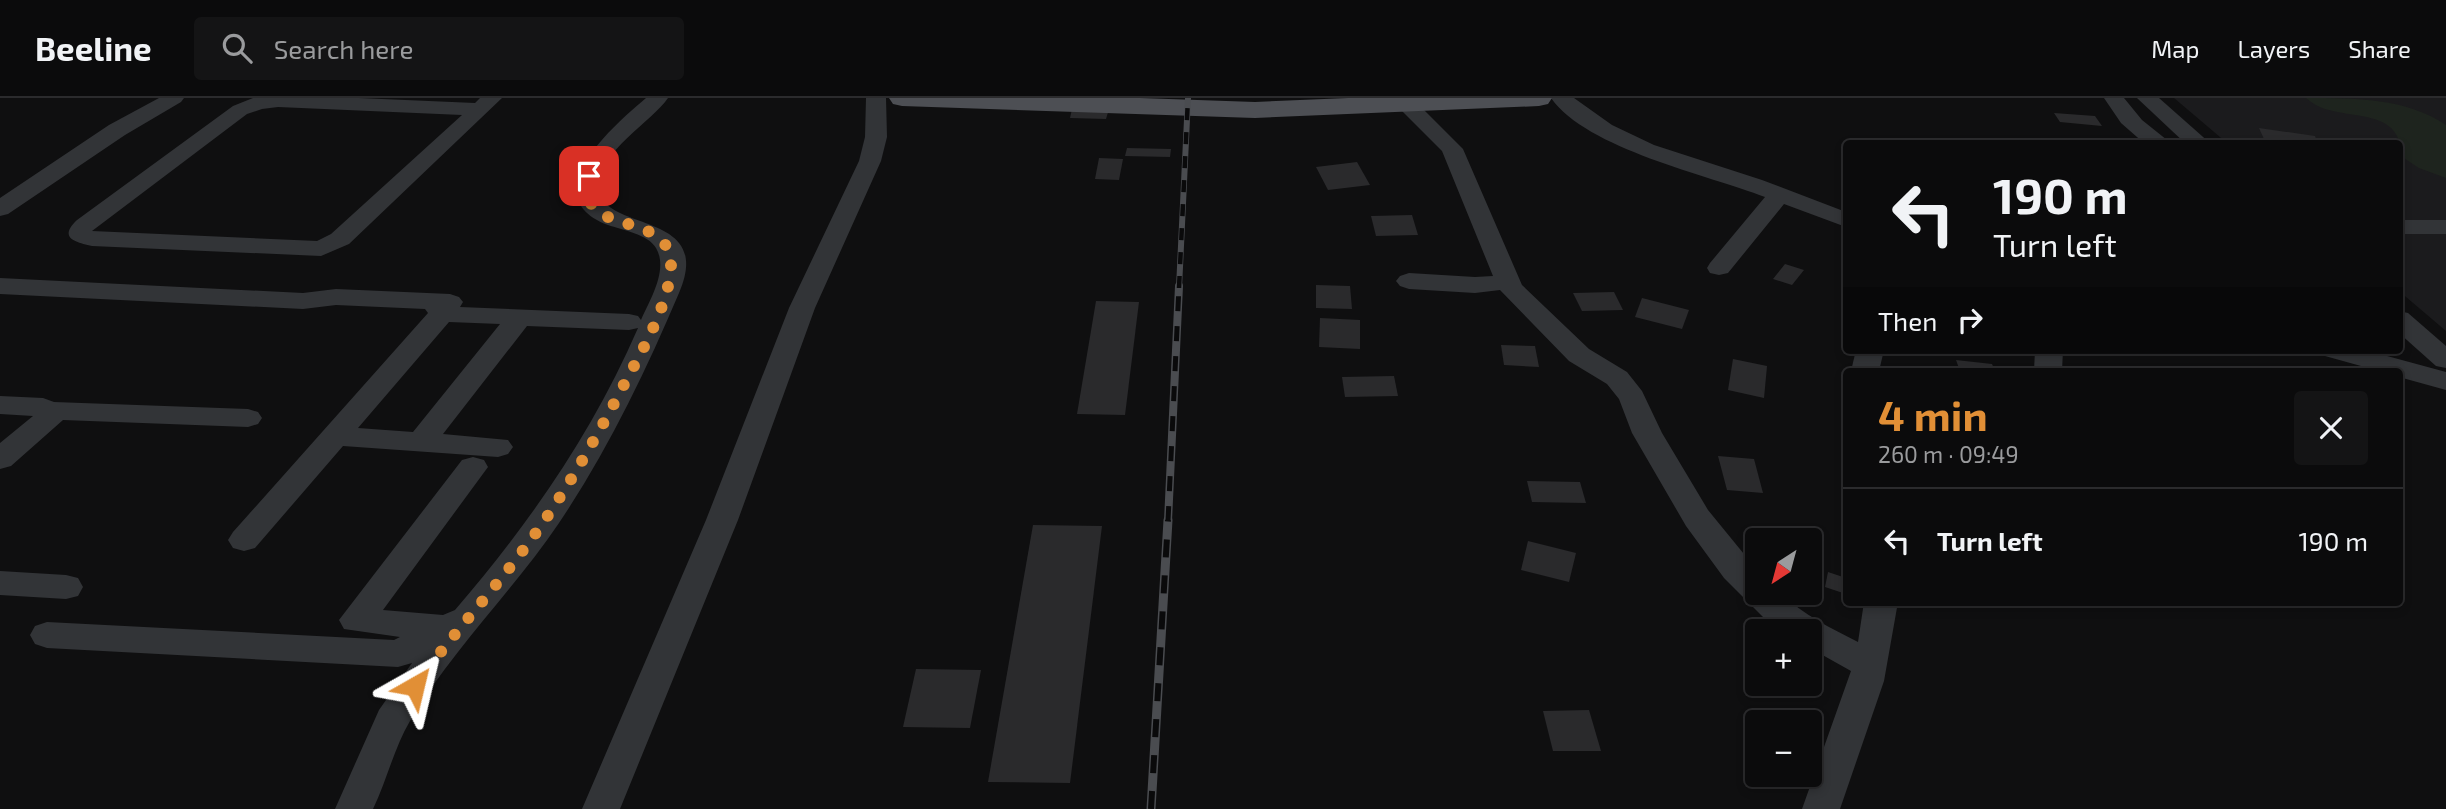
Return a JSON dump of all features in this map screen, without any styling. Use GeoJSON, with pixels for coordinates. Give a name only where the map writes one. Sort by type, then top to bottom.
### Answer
{"type":"FeatureCollection","features":[{"type":"Feature","properties":{"kind":"main road"},"geometry":{"type":"LineString","coordinates":[[902,98],[1255,110],[1407,101],[1539,98]]}},
{"type":"Feature","properties":{"kind":"street"},"geometry":{"type":"LineString","coordinates":[[0,209],[117,130],[174,98]]}},
{"type":"Feature","properties":{"kind":"street"},"geometry":{"type":"LineString","coordinates":[[354,809],[365,788],[382,737],[399,708],[459,621],[522,552],[597,438],[648,342],[668,287],[670,254],[666,244],[654,235],[597,211],[589,202],[585,191],[589,176],[603,152],[627,124],[658,98]]}},
{"type":"Feature","properties":{"kind":"street"},"geometry":{"type":"LineString","coordinates":[[601,809],[722,520],[802,308],[870,161],[876,137],[876,98]]}},
{"type":"Feature","properties":{"kind":"street"},"geometry":{"type":"LineString","coordinates":[[1561,98],[1593,123],[1637,148],[1780,194],[1843,219]]}},
{"type":"Feature","properties":{"kind":"street"},"geometry":{"type":"LineString","coordinates":[[2114,98],[2119,109],[2155,140]]}},
{"type":"Feature","properties":{"kind":"street"},"geometry":{"type":"LineString","coordinates":[[2147,98],[2195,140]]}},
{"type":"Feature","properties":{"kind":"street"},"geometry":{"type":"LineString","coordinates":[[278,101],[485,104],[340,239],[321,249],[92,239],[80,235],[80,230],[85,225],[249,106],[278,101]]}},
{"type":"Feature","properties":{"kind":"street"},"geometry":{"type":"LineString","coordinates":[[1407,101],[1452,149],[1508,282],[1579,355],[1617,378],[1632,397],[1647,433],[1697,517],[1745,579]]}},
{"type":"Feature","properties":{"kind":"street"},"geometry":{"type":"LineString","coordinates":[[1719,268],[1780,194]]}},
{"type":"Feature","properties":{"kind":"street"},"geometry":{"type":"LineString","coordinates":[[2403,228],[2446,227]]}},
{"type":"Feature","properties":{"kind":"street"},"geometry":{"type":"LineString","coordinates":[[1409,281],[1475,285],[1508,282]]}},
{"type":"Feature","properties":{"kind":"street"},"geometry":{"type":"LineString","coordinates":[[0,286],[303,301],[336,297],[442,306],[520,317],[629,322]]}},
{"type":"Feature","properties":{"kind":"street"},"geometry":{"type":"LineString","coordinates":[[244,540],[442,306]]}},
{"type":"Feature","properties":{"kind":"street"},"geometry":{"type":"LineString","coordinates":[[421,442],[520,317]]}},
{"type":"Feature","properties":{"kind":"street"},"geometry":{"type":"LineString","coordinates":[[2403,322],[2446,360]]}},
{"type":"Feature","properties":{"kind":"street"},"geometry":{"type":"LineString","coordinates":[[2348,354],[2399,368]]}},
{"type":"Feature","properties":{"kind":"street"},"geometry":{"type":"LineString","coordinates":[[2403,369],[2446,381]]}},
{"type":"Feature","properties":{"kind":"street"},"geometry":{"type":"LineString","coordinates":[[0,405],[43,407]]}},
{"type":"Feature","properties":{"kind":"street"},"geometry":{"type":"LineString","coordinates":[[0,459],[56,411],[248,418]]}},
{"type":"Feature","properties":{"kind":"street"},"geometry":{"type":"LineString","coordinates":[[334,436],[498,447]]}},
{"type":"Feature","properties":{"kind":"street"},"geometry":{"type":"LineString","coordinates":[[459,621],[356,620],[472,467]]}},
{"type":"Feature","properties":{"kind":"street"},"geometry":{"type":"LineString","coordinates":[[0,583],[66,587]]}},
{"type":"Feature","properties":{"kind":"street"},"geometry":{"type":"LineString","coordinates":[[1773,606],[1789,619]]}},
{"type":"Feature","properties":{"kind":"street"},"geometry":{"type":"LineString","coordinates":[[1821,809],[1858,705],[1879,627],[1881,606]]}},
{"type":"Feature","properties":{"kind":"street"},"geometry":{"type":"LineString","coordinates":[[47,635],[398,654],[459,621]]}},
{"type":"Feature","properties":{"kind":"street"},"geometry":{"type":"LineString","coordinates":[[1822,639],[1869,665]]}},
{"type":"Feature","properties":{"kind":"shaded area"},"geometry":{"type":"Polygon","coordinates":[[[2174,98],[2446,98],[2446,331],[2403,294],[2403,140],[2223,140],[2174,98]]]}},
{"type":"Feature","properties":{"kind":"shaded area"},"geometry":{"type":"Polygon","coordinates":[[[2306,98],[2380,101],[2431,116],[2446,125],[2446,178],[2419,168],[2403,157],[2403,140],[2398,140],[2393,130],[2384,123],[2314,104],[2306,98]]]}},
{"type":"Feature","properties":{"kind":"building"},"geometry":{"type":"Polygon","coordinates":[[[1072,109],[1109,109],[1106,119],[1070,118],[1072,109]]]}},
{"type":"Feature","properties":{"kind":"building"},"geometry":{"type":"Polygon","coordinates":[[[2054,113],[2095,116],[2102,126],[2060,122],[2054,113]]]}},
{"type":"Feature","properties":{"kind":"building"},"geometry":{"type":"Polygon","coordinates":[[[2259,128],[2315,136],[2316,140],[2275,140],[2264,139],[2259,128]]]}},
{"type":"Feature","properties":{"kind":"building"},"geometry":{"type":"Polygon","coordinates":[[[1127,148],[1171,149],[1170,157],[1125,156],[1127,148]]]}},
{"type":"Feature","properties":{"kind":"building"},"geometry":{"type":"Polygon","coordinates":[[[1099,158],[1123,159],[1119,180],[1095,179],[1099,158]]]}},
{"type":"Feature","properties":{"kind":"building"},"geometry":{"type":"Polygon","coordinates":[[[1357,162],[1370,185],[1328,190],[1316,167],[1357,162]]]}},
{"type":"Feature","properties":{"kind":"building"},"geometry":{"type":"Polygon","coordinates":[[[1412,215],[1418,235],[1376,236],[1371,216],[1412,215]]]}},
{"type":"Feature","properties":{"kind":"building"},"geometry":{"type":"Polygon","coordinates":[[[1785,264],[1804,270],[1792,285],[1773,279],[1785,264]]]}},
{"type":"Feature","properties":{"kind":"building"},"geometry":{"type":"Polygon","coordinates":[[[1316,285],[1350,286],[1352,309],[1316,308],[1316,285]]]}},
{"type":"Feature","properties":{"kind":"building"},"geometry":{"type":"Polygon","coordinates":[[[1614,292],[1623,310],[1582,311],[1573,293],[1614,292]]]}},
{"type":"Feature","properties":{"kind":"building"},"geometry":{"type":"Polygon","coordinates":[[[1642,298],[1689,310],[1682,329],[1635,317],[1642,298]]]}},
{"type":"Feature","properties":{"kind":"building"},"geometry":{"type":"Polygon","coordinates":[[[1096,301],[1139,302],[1125,415],[1077,414],[1096,301]]]}},
{"type":"Feature","properties":{"kind":"building"},"geometry":{"type":"Polygon","coordinates":[[[1320,318],[1360,320],[1360,349],[1319,347],[1320,318]]]}},
{"type":"Feature","properties":{"kind":"building"},"geometry":{"type":"Polygon","coordinates":[[[1501,345],[1535,346],[1539,367],[1504,365],[1501,345]]]}},
{"type":"Feature","properties":{"kind":"building"},"geometry":{"type":"Polygon","coordinates":[[[1733,359],[1767,366],[1764,398],[1728,390],[1733,359]]]}},
{"type":"Feature","properties":{"kind":"building"},"geometry":{"type":"Polygon","coordinates":[[[1956,360],[1992,364],[1994,368],[1959,368],[1956,360]]]}},
{"type":"Feature","properties":{"kind":"building"},"geometry":{"type":"Polygon","coordinates":[[[1394,376],[1398,396],[1345,397],[1342,377],[1394,376]]]}},
{"type":"Feature","properties":{"kind":"building"},"geometry":{"type":"Polygon","coordinates":[[[1718,456],[1754,459],[1763,493],[1727,490],[1718,456]]]}},
{"type":"Feature","properties":{"kind":"building"},"geometry":{"type":"Polygon","coordinates":[[[1527,481],[1580,482],[1586,503],[1532,502],[1527,481]]]}},
{"type":"Feature","properties":{"kind":"building"},"geometry":{"type":"Polygon","coordinates":[[[1033,525],[1102,526],[1070,783],[988,782],[1033,525]]]}},
{"type":"Feature","properties":{"kind":"building"},"geometry":{"type":"Polygon","coordinates":[[[1528,541],[1576,553],[1569,582],[1521,570],[1528,541]]]}},
{"type":"Feature","properties":{"kind":"building"},"geometry":{"type":"Polygon","coordinates":[[[1828,572],[1843,577],[1843,593],[1825,587],[1828,572]]]}},
{"type":"Feature","properties":{"kind":"building"},"geometry":{"type":"Polygon","coordinates":[[[916,669],[981,670],[970,728],[903,727],[916,669]]]}},
{"type":"Feature","properties":{"kind":"building"},"geometry":{"type":"Polygon","coordinates":[[[1589,710],[1601,751],[1553,751],[1543,711],[1589,710]]]}},
{"type":"Feature","properties":{"kind":"railway"},"geometry":{"type":"LineString","coordinates":[[1179,288],[1188,98]]}},
{"type":"Feature","properties":{"kind":"railway"},"geometry":{"type":"LineString","coordinates":[[1168,521],[1179,286]]}},
{"type":"Feature","properties":{"kind":"railway"},"geometry":{"type":"LineString","coordinates":[[1151,809],[1168,520]]}},
{"type":"Feature","properties":{"kind":"route"},"geometry":{"type":"LineString","coordinates":[[415,686],[522,552],[564,491],[597,438],[648,342],[668,287],[671,268],[666,244],[654,235],[597,211],[589,202],[585,191],[589,176]]}}]}
